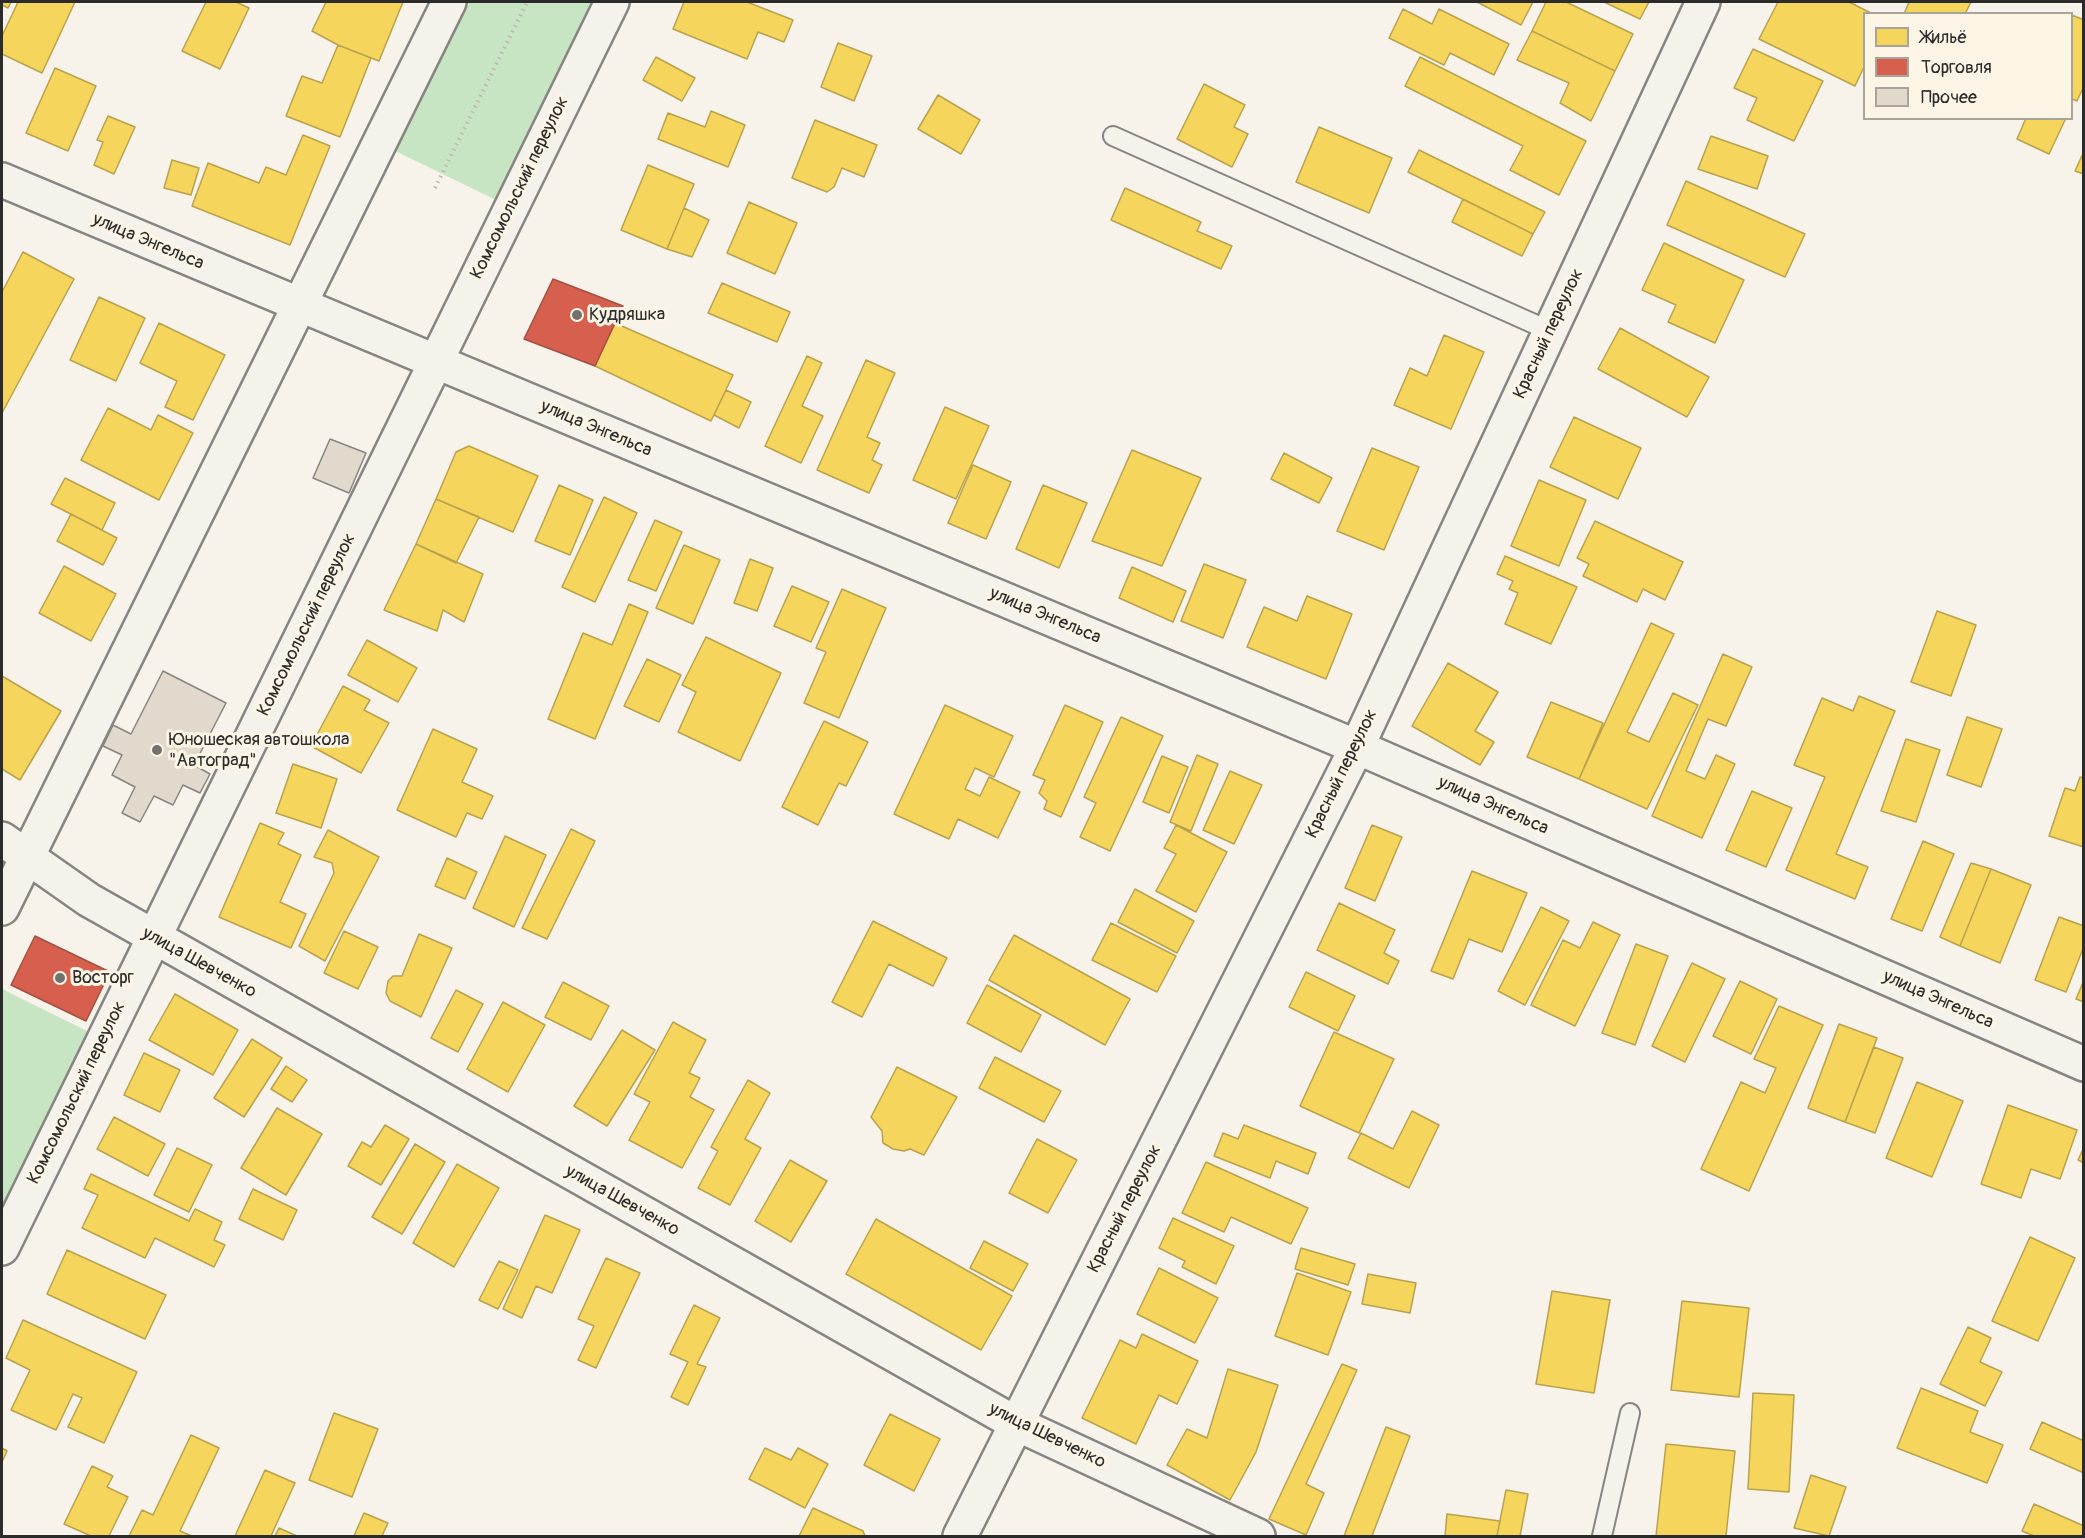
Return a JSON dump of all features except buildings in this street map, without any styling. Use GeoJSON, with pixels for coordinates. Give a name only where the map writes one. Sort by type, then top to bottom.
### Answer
{"type":"FeatureCollection","features":[{"type":"Feature","properties":{"kind":"street"},"geometry":{"type":"LineString","coordinates":[[2,908],[15,847],[299,305],[449,2]]}},
{"type":"Feature","properties":{"kind":"street","name":"Комсомольский переулок"},"geometry":{"type":"LineString","coordinates":[[2,1248],[612,2]]}},
{"type":"Feature","properties":{"kind":"street","name":"Красный переулок"},"geometry":{"type":"LineString","coordinates":[[960,1536],[1357,747],[1703,2]]}},
{"type":"Feature","properties":{"kind":"street","name":"улица Энгельса"},"geometry":{"type":"LineString","coordinates":[[2,180],[1357,747],[2084,1064]]}},
{"type":"Feature","properties":{"kind":"street","name":"улица Шевченко"},"geometry":{"type":"LineString","coordinates":[[15,847],[89,900],[1017,1424],[1258,1536]]}},
{"type":"Feature","properties":{"kind":"lane"},"geometry":{"type":"LineString","coordinates":[[1113,135],[1550,331]]}},
{"type":"Feature","properties":{"kind":"lane"},"geometry":{"type":"LineString","coordinates":[[1602,1536],[1630,1413]]}},
{"type":"Feature","properties":{"kind":"path"},"geometry":{"type":"LineString","coordinates":[[435,188],[527,2]]}},
{"type":"Feature","properties":{"kind":"green space"},"geometry":{"type":"Polygon","coordinates":[[[459,2],[595,2],[496,200],[387,147],[459,2]]]}},
{"type":"Feature","properties":{"kind":"green space"},"geometry":{"type":"Polygon","coordinates":[[[2,989],[91,1033],[2,1213],[2,989]]]}},
{"type":"Feature","properties":{"kind":"place","name":"Кудряшка"},"geometry":{"type":"Point","coordinates":[577,315]}},
{"type":"Feature","properties":{"kind":"place","name":"Юношеская автошкола \"Автоград\""},"geometry":{"type":"Point","coordinates":[157,750]}},
{"type":"Feature","properties":{"kind":"place","name":"Восторг"},"geometry":{"type":"Point","coordinates":[60,978]}}]}
